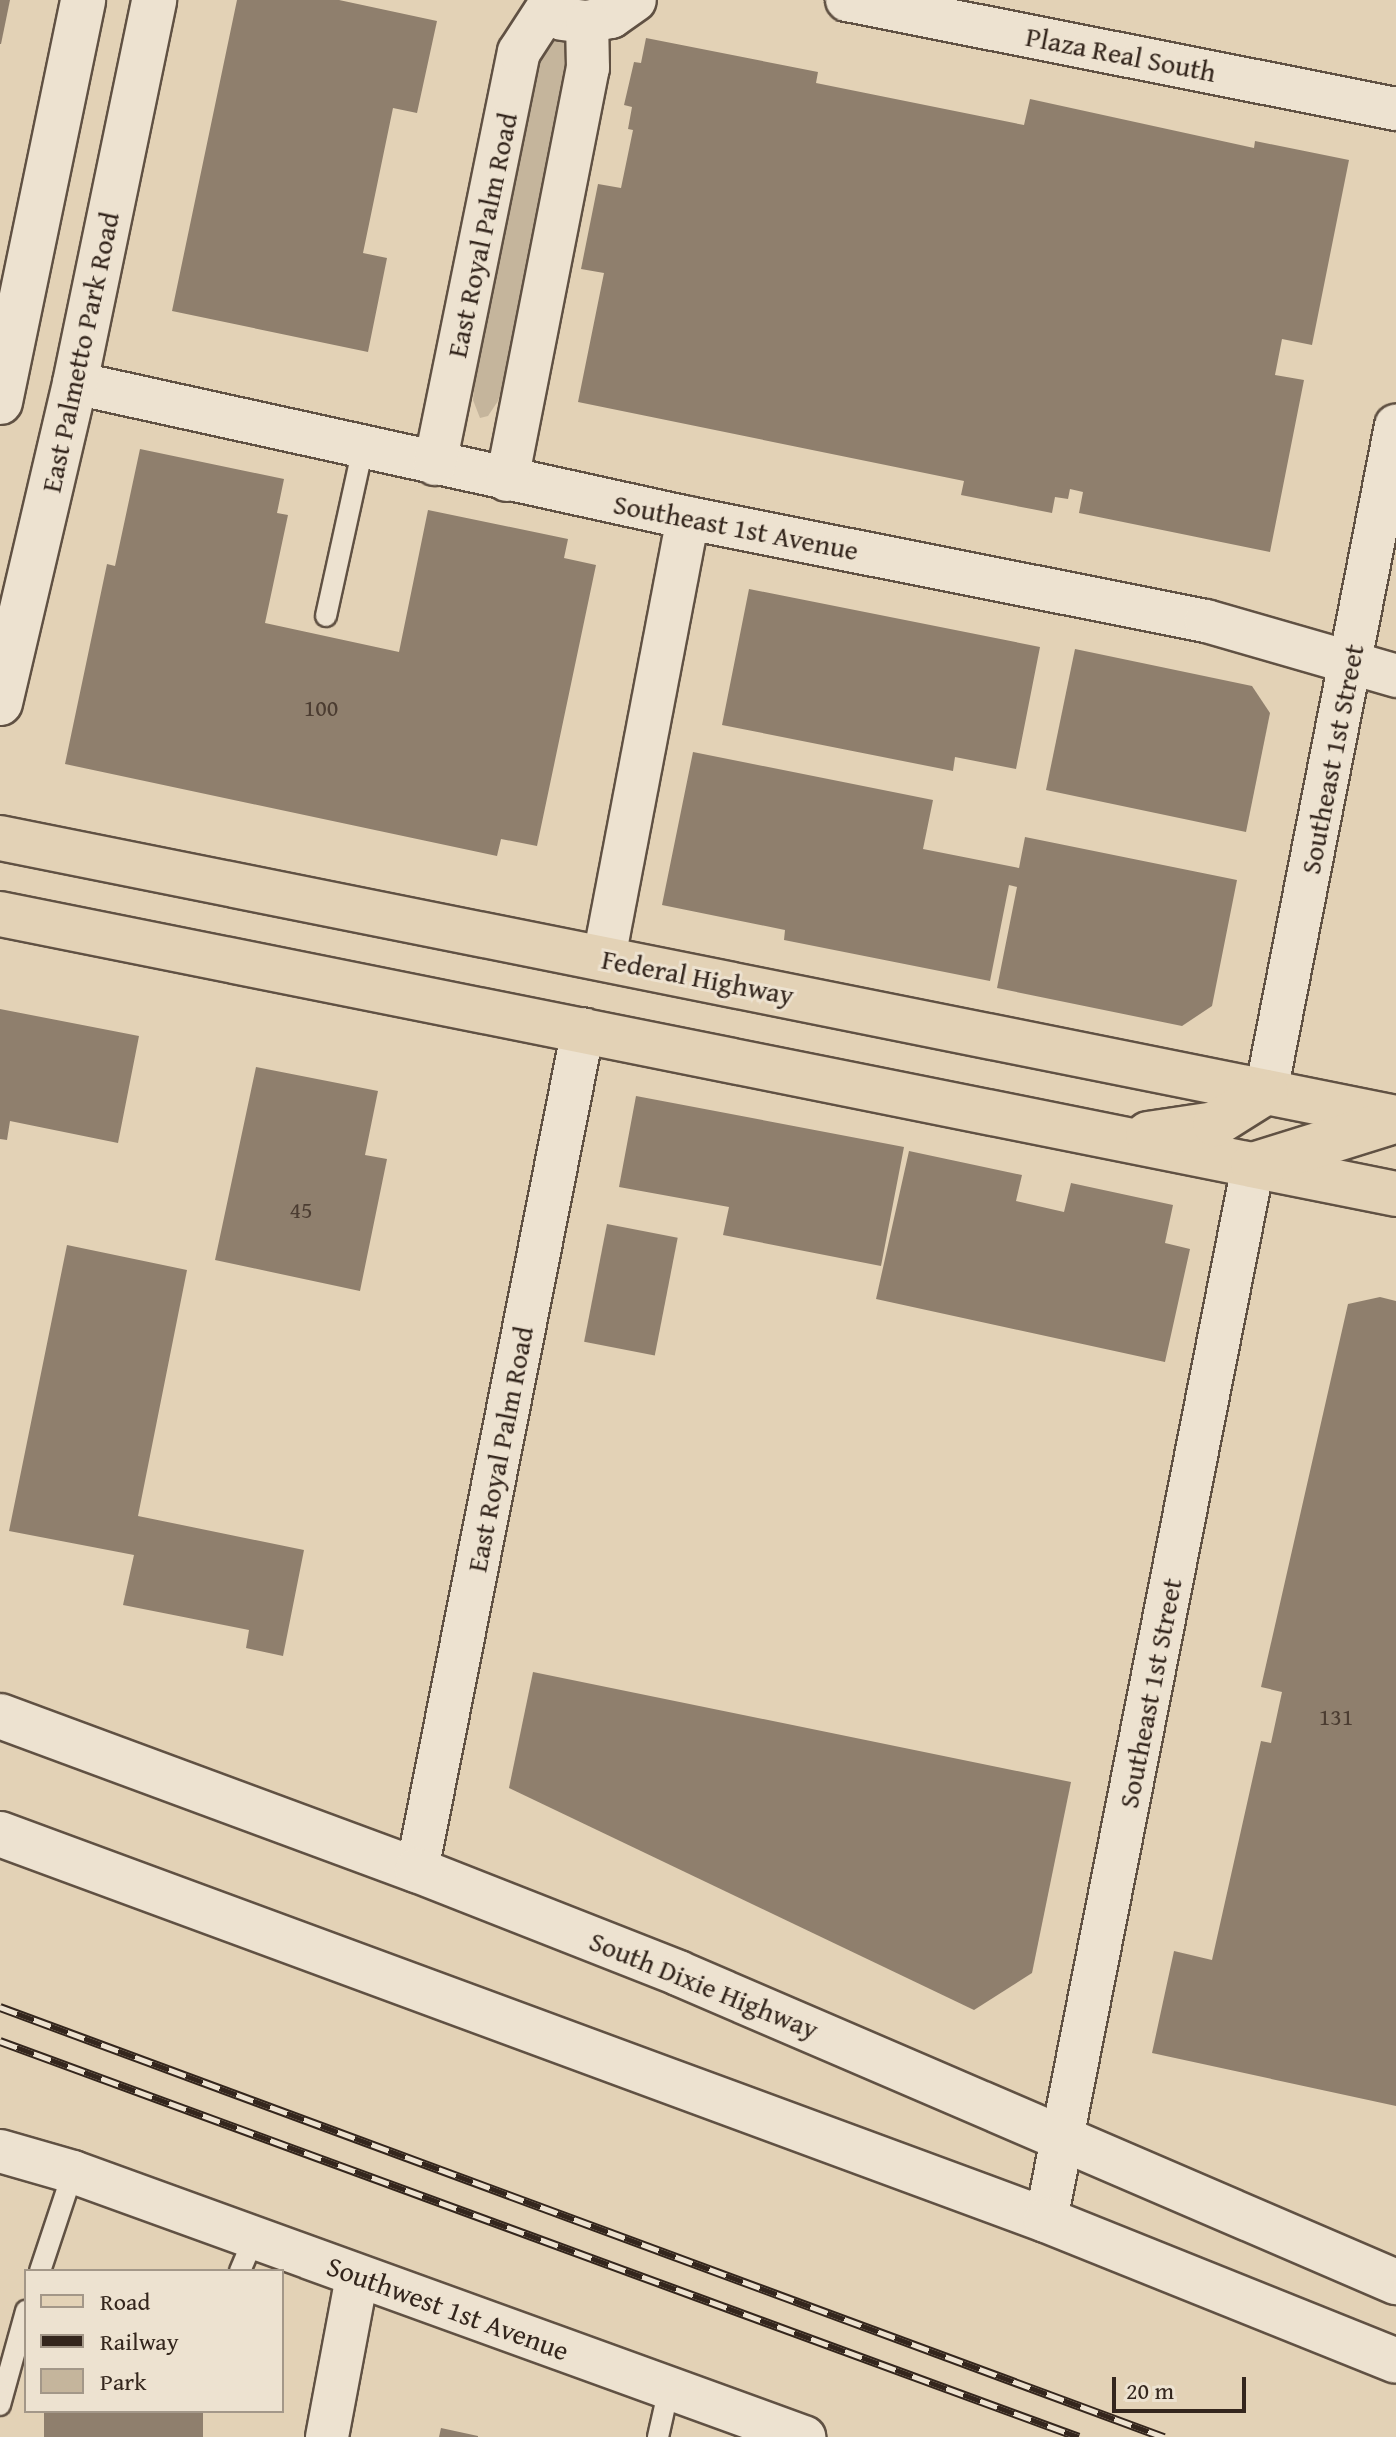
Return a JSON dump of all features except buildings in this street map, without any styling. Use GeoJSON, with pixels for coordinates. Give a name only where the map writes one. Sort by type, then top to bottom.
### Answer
{"type":"FeatureCollection","features":[{"type":"Feature","properties":{"kind":"main road"},"geometry":{"type":"LineString","coordinates":[[1,390],[83,0]]}},
{"type":"Feature","properties":{"kind":"main road","name":"East Palmetto Park Road"},"geometry":{"type":"LineString","coordinates":[[0,703],[75,383],[154,0]]}},
{"type":"Feature","properties":{"kind":"main road","name":"Federal Highway"},"geometry":{"type":"LineString","coordinates":[[0,838],[1396,1119]]}},
{"type":"Feature","properties":{"kind":"main road"},"geometry":{"type":"LineString","coordinates":[[0,914],[1396,1194]]}},
{"type":"Feature","properties":{"kind":"main road"},"geometry":{"type":"LineString","coordinates":[[1118,1138],[1215,1124],[1266,1092]]}},
{"type":"Feature","properties":{"kind":"main road"},"geometry":{"type":"LineString","coordinates":[[1253,1166],[1396,1119]]}},
{"type":"Feature","properties":{"kind":"main road","name":"South Dixie Highway"},"geometry":{"type":"LineString","coordinates":[[0,1716],[417,1870],[692,1979],[1396,2282]]}},
{"type":"Feature","properties":{"kind":"main road"},"geometry":{"type":"LineString","coordinates":[[0,1834],[1046,2220],[1396,2361]]}},
{"type":"Feature","properties":{"kind":"street"},"geometry":{"type":"LineString","coordinates":[[538,6],[566,20],[587,22],[611,17],[635,0]]}},
{"type":"Feature","properties":{"kind":"street","name":"Plaza Real South"},"geometry":{"type":"LineString","coordinates":[[847,0],[1396,109]]}},
{"type":"Feature","properties":{"kind":"street","name":"East Royal Palm Road"},"geometry":{"type":"LineString","coordinates":[[435,464],[519,52],[538,6]]}},
{"type":"Feature","properties":{"kind":"street"},"geometry":{"type":"LineString","coordinates":[[507,480],[588,68],[587,22]]}},
{"type":"Feature","properties":{"kind":"street","name":"Southeast 1st Avenue"},"geometry":{"type":"LineString","coordinates":[[75,383],[507,480],[1206,621],[1396,676]]}},
{"type":"Feature","properties":{"kind":"street","name":"Southeast 1st Street"},"geometry":{"type":"LineString","coordinates":[[1266,1092],[1396,426]]}},
{"type":"Feature","properties":{"kind":"street"},"geometry":{"type":"LineString","coordinates":[[604,958],[688,518]]}},
{"type":"Feature","properties":{"kind":"street","name":"East Royal Palm Road"},"geometry":{"type":"LineString","coordinates":[[417,1870],[583,1029]]}},
{"type":"Feature","properties":{"kind":"street","name":"Southeast 1st Street"},"geometry":{"type":"LineString","coordinates":[[1046,2220],[1253,1166]]}},
{"type":"Feature","properties":{"kind":"street","name":"Southwest 1st Avenue"},"geometry":{"type":"LineString","coordinates":[[0,2151],[73,2172],[247,2255],[357,2276],[804,2437]]}},
{"type":"Feature","properties":{"kind":"street"},"geometry":{"type":"LineString","coordinates":[[327,2437],[357,2276]]}},
{"type":"Feature","properties":{"kind":"lane"},"geometry":{"type":"LineString","coordinates":[[326,616],[363,448]]}},
{"type":"Feature","properties":{"kind":"lane"},"geometry":{"type":"LineString","coordinates":[[41,2269],[73,2172]]}},
{"type":"Feature","properties":{"kind":"lane"},"geometry":{"type":"LineString","coordinates":[[0,2405],[24,2318]]}},
{"type":"Feature","properties":{"kind":"lane"},"geometry":{"type":"LineString","coordinates":[[658,2437],[669,2388]]}},
{"type":"Feature","properties":{"kind":"green space"},"geometry":{"type":"Polygon","coordinates":[[[563,38],[569,53],[505,377],[498,401],[488,416],[480,418],[473,400],[476,371],[541,57],[547,40],[563,38]]]}},
{"type":"Feature","properties":{"kind":"railway"},"geometry":{"type":"LineString","coordinates":[[0,2007],[1164,2437]]}},
{"type":"Feature","properties":{"kind":"railway"},"geometry":{"type":"LineString","coordinates":[[0,2041],[1079,2437]]}}]}
